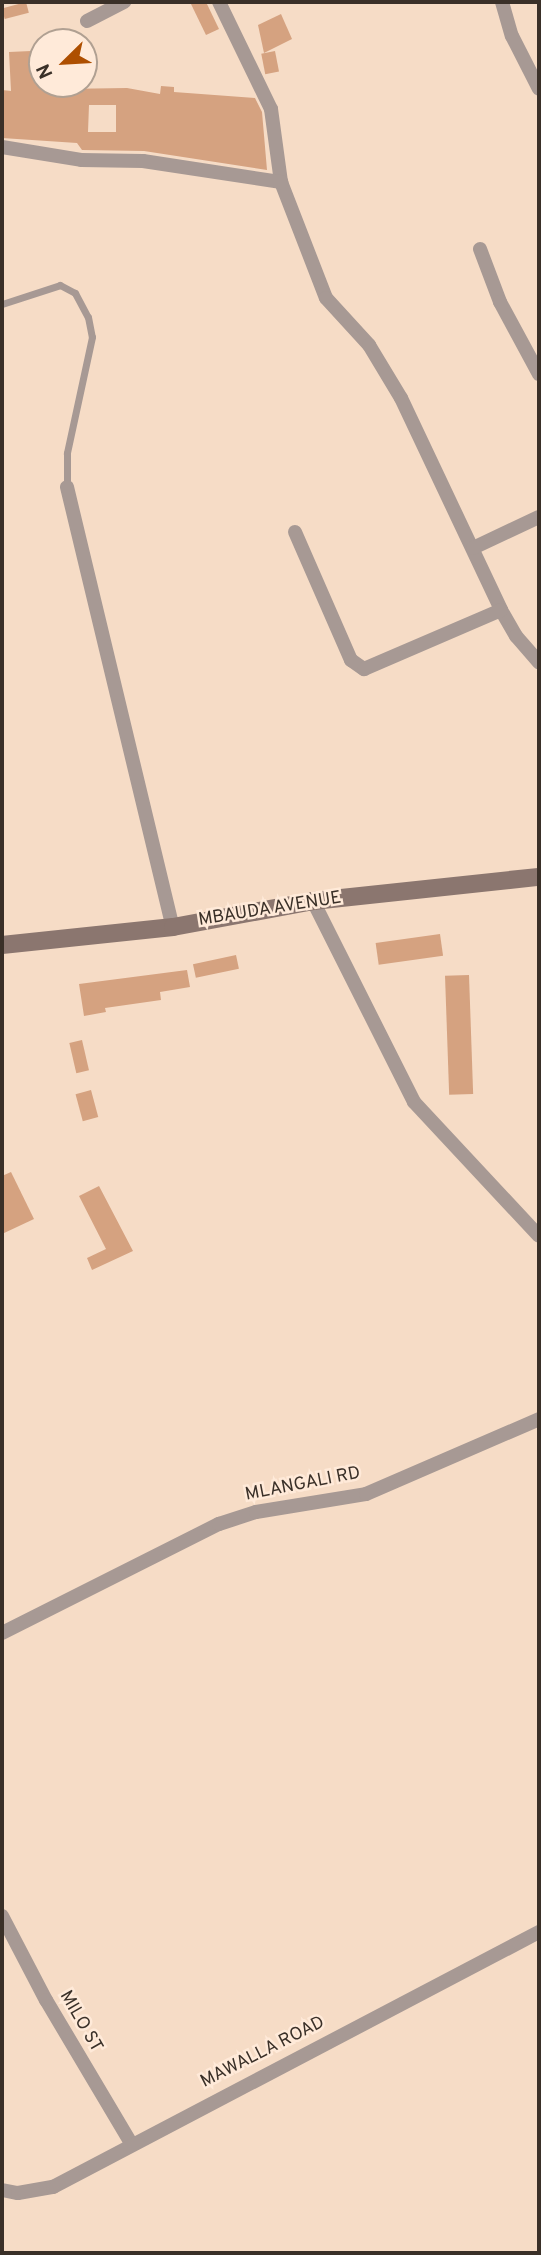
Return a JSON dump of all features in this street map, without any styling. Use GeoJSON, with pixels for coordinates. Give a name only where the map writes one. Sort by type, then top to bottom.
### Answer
{"type":"FeatureCollection","features":[{"type":"Feature","properties":{"kind":"street"},"geometry":{"type":"LineString","coordinates":[[87,20],[124,2]]}},
{"type":"Feature","properties":{"kind":"street"},"geometry":{"type":"LineString","coordinates":[[219,2],[271,108],[281,183],[326,298],[369,345],[390,379],[501,610],[516,636],[539,662]]}},
{"type":"Feature","properties":{"kind":"street"},"geometry":{"type":"LineString","coordinates":[[502,2],[512,36],[539,89]]}},
{"type":"Feature","properties":{"kind":"street"},"geometry":{"type":"LineString","coordinates":[[2,147],[81,160],[143,160],[281,183]]}},
{"type":"Feature","properties":{"kind":"street"},"geometry":{"type":"LineString","coordinates":[[480,249],[500,302],[539,374]]}},
{"type":"Feature","properties":{"kind":"street"},"geometry":{"type":"LineString","coordinates":[[67,487],[173,927]]}},
{"type":"Feature","properties":{"kind":"street"},"geometry":{"type":"LineString","coordinates":[[473,548],[539,517]]}},
{"type":"Feature","properties":{"kind":"street"},"geometry":{"type":"LineString","coordinates":[[295,532],[351,660],[364,669],[501,610]]}},
{"type":"Feature","properties":{"kind":"street","name":"MBAUDA AVENUE"},"geometry":{"type":"LineString","coordinates":[[2,945],[173,927],[313,901],[539,877]]}},
{"type":"Feature","properties":{"kind":"street"},"geometry":{"type":"LineString","coordinates":[[313,901],[414,1102],[539,1236]]}},
{"type":"Feature","properties":{"kind":"street","name":"MLANGALI RD"},"geometry":{"type":"LineString","coordinates":[[2,1633],[219,1524],[256,1512],[366,1494],[539,1419]]}},
{"type":"Feature","properties":{"kind":"street","name":"MILO ST"},"geometry":{"type":"LineString","coordinates":[[2,1916],[52,2011],[131,2143]]}},
{"type":"Feature","properties":{"kind":"street","name":"MAWALLA ROAD"},"geometry":{"type":"LineString","coordinates":[[2,2190],[18,2193],[53,2187],[131,2143],[539,1932]]}},
{"type":"Feature","properties":{"kind":"lane"},"geometry":{"type":"LineString","coordinates":[[2,304],[60,285],[75,293],[88,317],[92,337],[67,453],[67,487]]}},
{"type":"Feature","properties":{"kind":"building"},"geometry":{"type":"Polygon","coordinates":[[[26,2],[29,13],[5,19],[2,8],[26,2]]]}},
{"type":"Feature","properties":{"kind":"building"},"geometry":{"type":"Polygon","coordinates":[[[190,2],[206,2],[219,29],[206,35],[190,2]]]}},
{"type":"Feature","properties":{"kind":"building"},"geometry":{"type":"Polygon","coordinates":[[[281,14],[292,39],[264,53],[258,25],[281,14]]]}},
{"type":"Feature","properties":{"kind":"building"},"geometry":{"type":"Polygon","coordinates":[[[28,51],[28,98],[98,98],[98,88],[127,88],[160,94],[161,86],[174,87],[174,92],[255,98],[262,112],[267,170],[144,151],[82,150],[77,143],[2,138],[2,90],[11,91],[9,52],[28,51]],[[89,105],[88,132],[116,132],[116,105],[89,105]]]}},
{"type":"Feature","properties":{"kind":"building"},"geometry":{"type":"Polygon","coordinates":[[[275,51],[279,72],[265,74],[261,54],[275,51]]]}},
{"type":"Feature","properties":{"kind":"building"},"geometry":{"type":"Polygon","coordinates":[[[440,934],[443,956],[379,965],[376,943],[440,934]]]}},
{"type":"Feature","properties":{"kind":"building"},"geometry":{"type":"Polygon","coordinates":[[[236,955],[239,969],[196,978],[193,964],[236,955]]]}},
{"type":"Feature","properties":{"kind":"building"},"geometry":{"type":"Polygon","coordinates":[[[187,970],[190,987],[160,992],[161,1000],[105,1008],[106,1012],[84,1016],[79,984],[187,970]]]}},
{"type":"Feature","properties":{"kind":"building"},"geometry":{"type":"Polygon","coordinates":[[[469,975],[473,1094],[449,1095],[445,976],[469,975]]]}},
{"type":"Feature","properties":{"kind":"building"},"geometry":{"type":"Polygon","coordinates":[[[82,1040],[89,1070],[76,1073],[69,1043],[82,1040]]]}},
{"type":"Feature","properties":{"kind":"building"},"geometry":{"type":"Polygon","coordinates":[[[91,1090],[98,1117],[83,1121],[76,1094],[91,1090]]]}},
{"type":"Feature","properties":{"kind":"building"},"geometry":{"type":"Polygon","coordinates":[[[11,1172],[34,1219],[2,1234],[2,1176],[11,1172]]]}},
{"type":"Feature","properties":{"kind":"building"},"geometry":{"type":"Polygon","coordinates":[[[99,1186],[133,1251],[92,1270],[87,1258],[106,1249],[79,1196],[99,1186]]]}}]}
